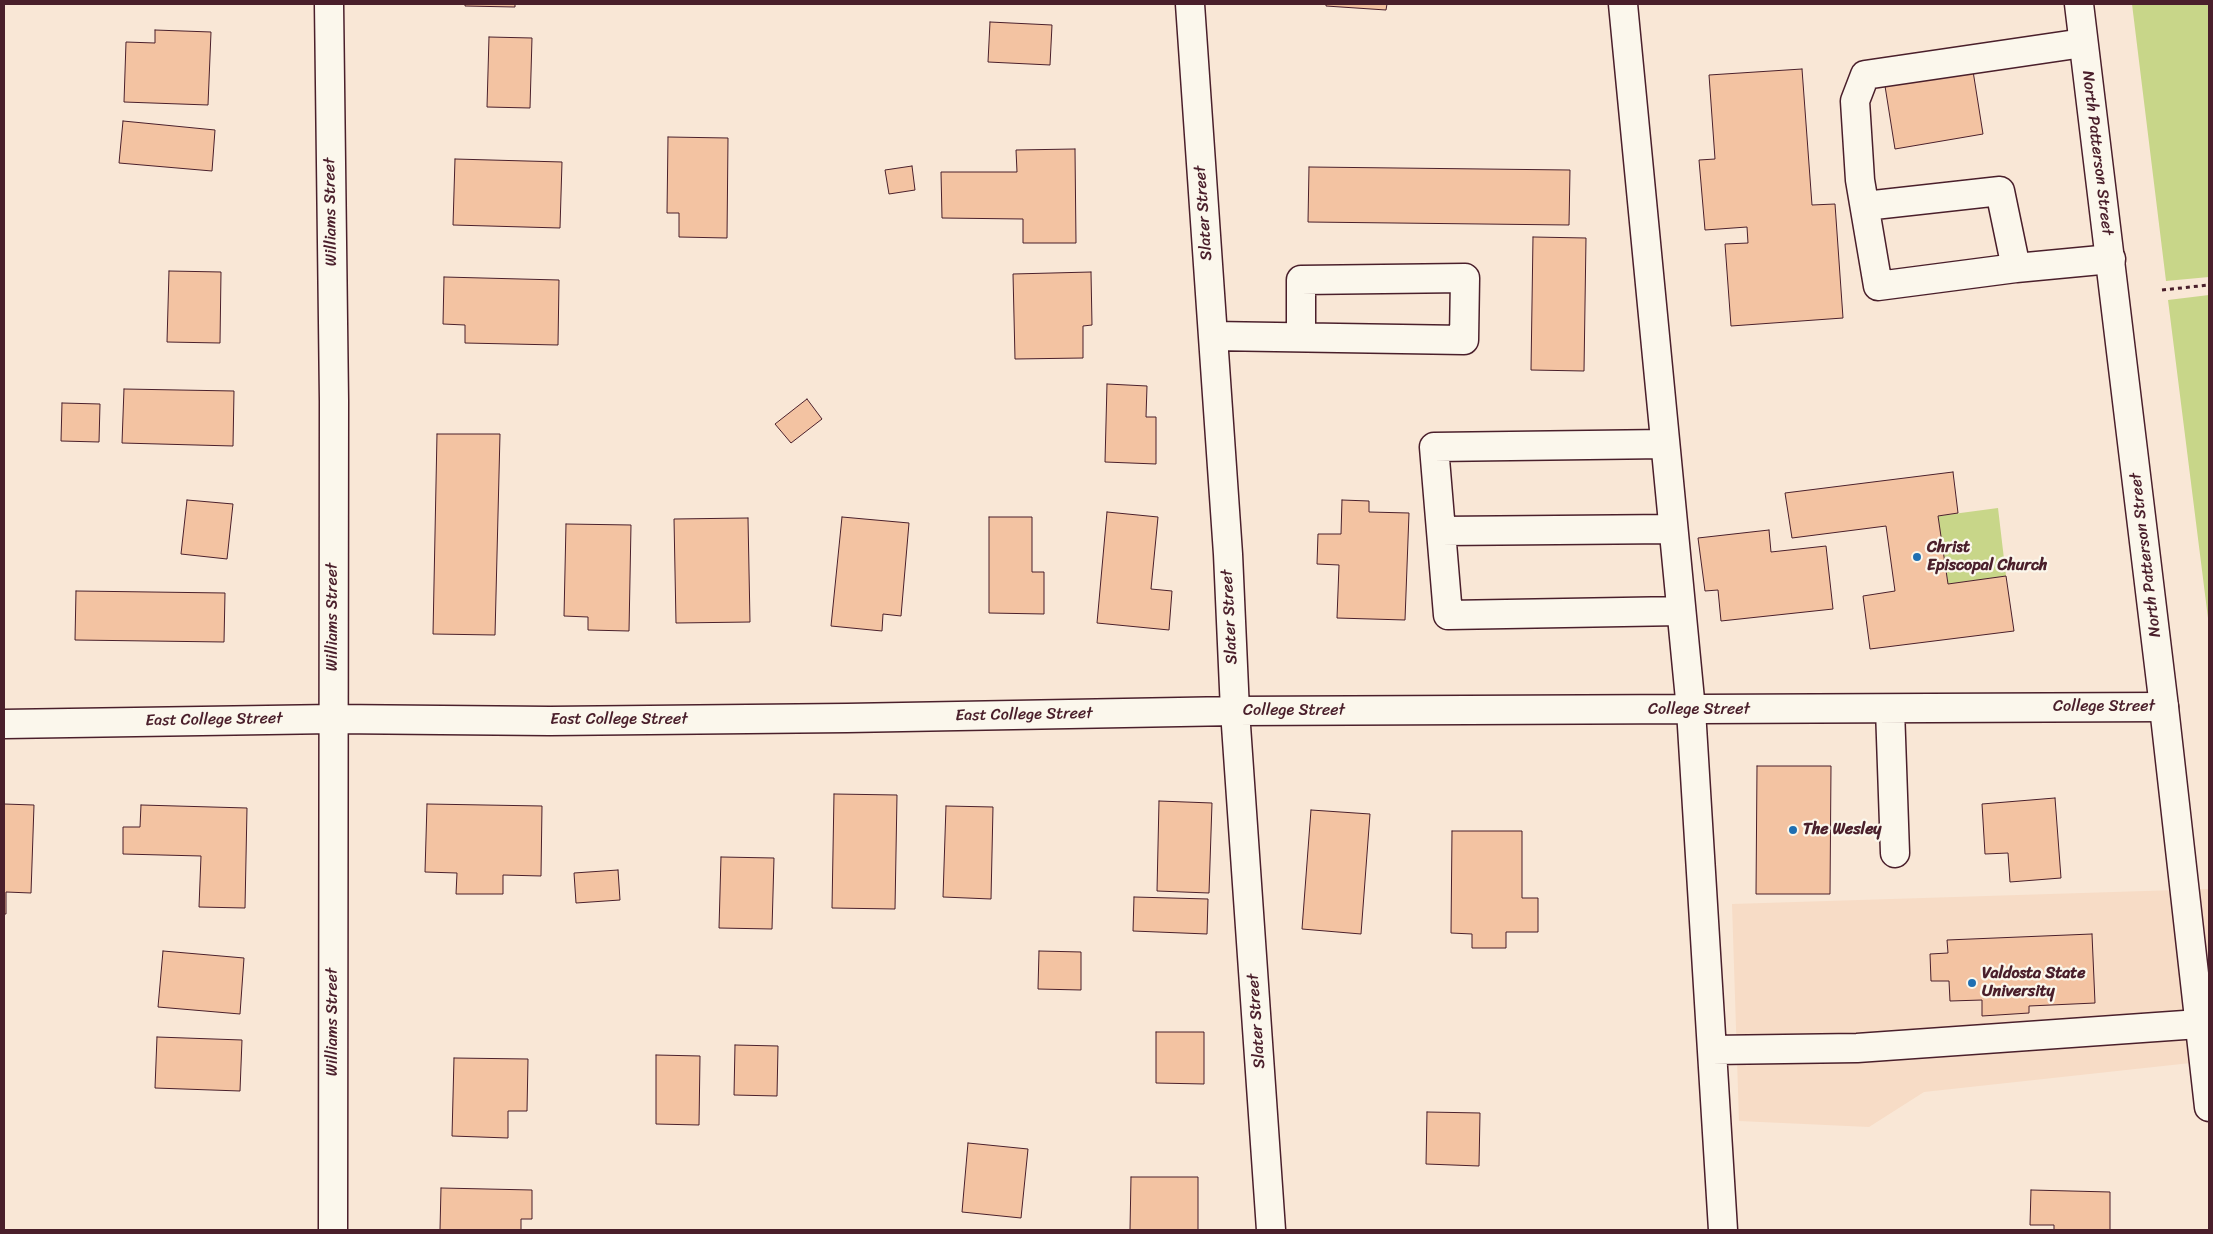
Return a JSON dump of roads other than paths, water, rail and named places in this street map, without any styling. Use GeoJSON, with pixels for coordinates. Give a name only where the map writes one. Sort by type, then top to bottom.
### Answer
{"type":"FeatureCollection","features":[{"type":"Feature","properties":{"kind":"street","name":"Williams Street"},"geometry":{"type":"LineString","coordinates":[[329,4],[334,400],[333,1230]]}},
{"type":"Feature","properties":{"kind":"street","name":"Slater Street"},"geometry":{"type":"LineString","coordinates":[[1190,4],[1228,554],[1235,711],[1271,1230]]}},
{"type":"Feature","properties":{"kind":"street"},"geometry":{"type":"LineString","coordinates":[[1623,4],[1691,710],[1723,1230]]}},
{"type":"Feature","properties":{"kind":"street","name":"North Patterson Street"},"geometry":{"type":"LineString","coordinates":[[2078,4],[2100,193],[2111,259],[2209,1107]]}},
{"type":"Feature","properties":{"kind":"street"},"geometry":{"type":"LineString","coordinates":[[2084,43],[1865,76],[1854,101],[1860,180],[1878,286],[2016,268],[2111,259]]}},
{"type":"Feature","properties":{"kind":"street"},"geometry":{"type":"LineString","coordinates":[[1865,206],[2000,190],[2016,268]]}},
{"type":"Feature","properties":{"kind":"street"},"geometry":{"type":"LineString","coordinates":[[1213,336],[1464,340],[1465,278],[1301,280],[1301,337]]}},
{"type":"Feature","properties":{"kind":"street"},"geometry":{"type":"LineString","coordinates":[[1665,444],[1434,447],[1448,614],[1681,611]]}},
{"type":"Feature","properties":{"kind":"street"},"geometry":{"type":"LineString","coordinates":[[1441,531],[1673,529]]}},
{"type":"Feature","properties":{"kind":"street","name":"College Street"},"geometry":{"type":"LineString","coordinates":[[1235,711],[2164,707]]}},
{"type":"Feature","properties":{"kind":"street"},"geometry":{"type":"LineString","coordinates":[[1890,709],[1895,853]]}},
{"type":"Feature","properties":{"kind":"street","name":"East College Street"},"geometry":{"type":"LineString","coordinates":[[4,724],[333,718],[550,721],[817,719],[1235,711]]}},
{"type":"Feature","properties":{"kind":"street"},"geometry":{"type":"LineString","coordinates":[[1712,1050],[1858,1048],[2200,1024]]}},
{"type":"Feature","properties":{"kind":"place","name":"Christ Episcopal Church"},"geometry":{"type":"Point","coordinates":[1917,557]}},
{"type":"Feature","properties":{"kind":"place","name":"The Wesley"},"geometry":{"type":"Point","coordinates":[1793,830]}},
{"type":"Feature","properties":{"kind":"place","name":"Valdosta State University"},"geometry":{"type":"Point","coordinates":[1972,983]}}]}
